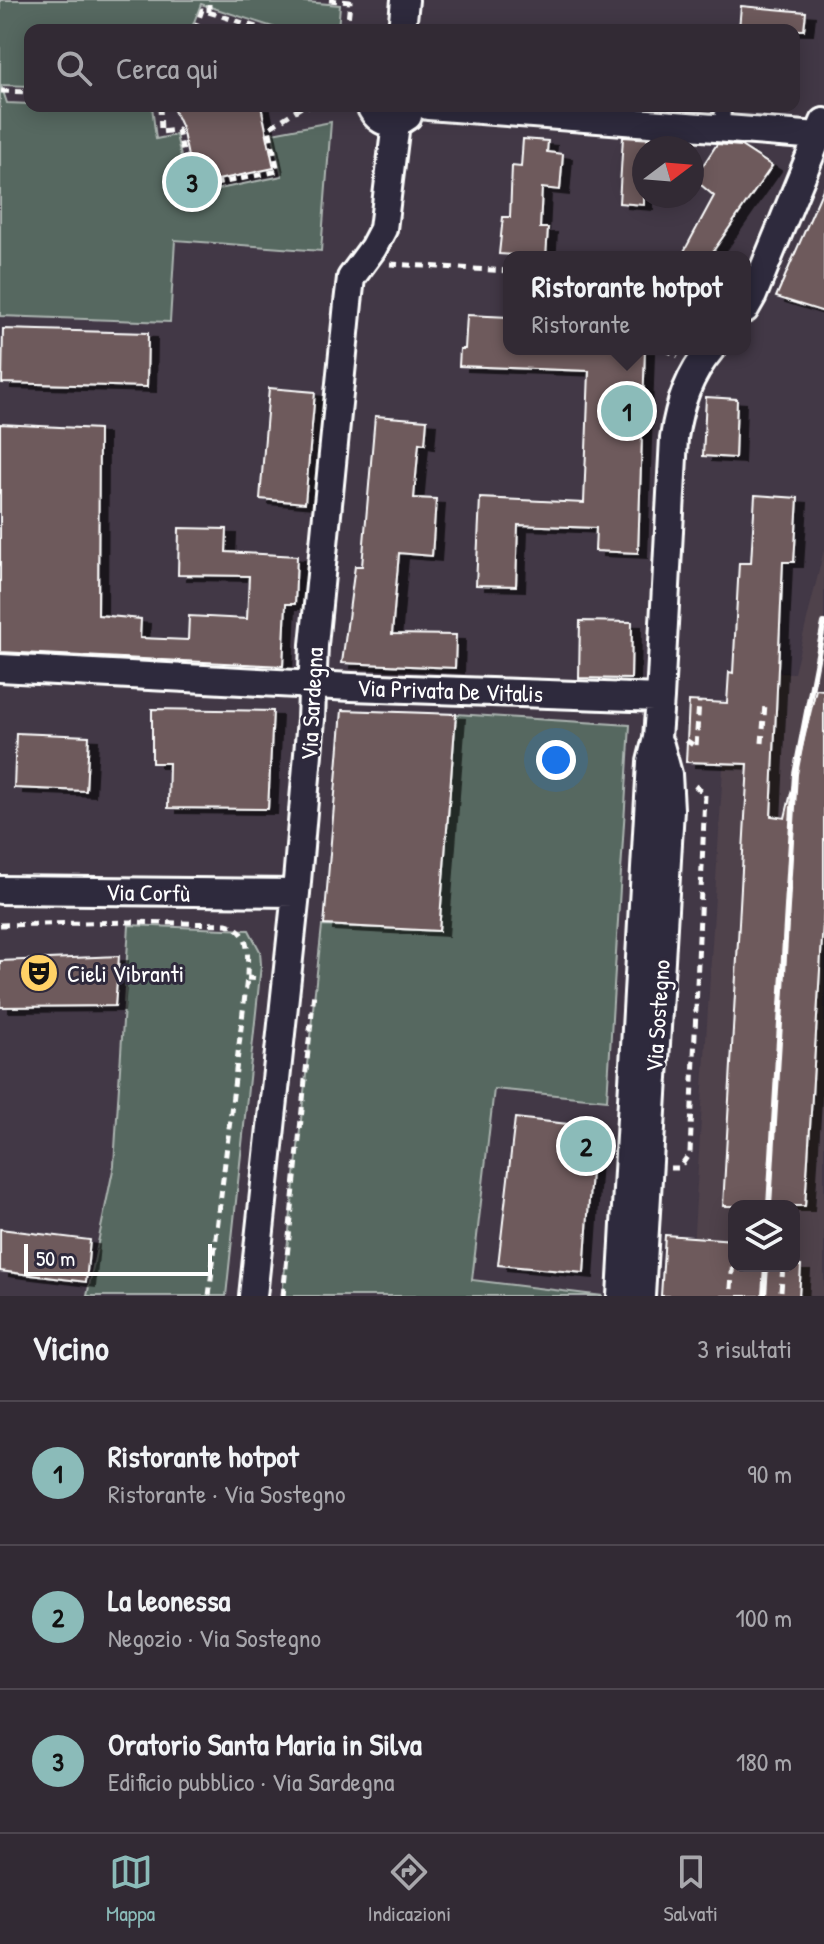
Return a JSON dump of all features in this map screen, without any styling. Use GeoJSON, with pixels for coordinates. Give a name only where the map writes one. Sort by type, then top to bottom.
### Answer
{"type":"FeatureCollection","features":[{"type":"Feature","properties":{"kind":"street"},"geometry":{"type":"LineString","coordinates":[[403,24],[405,0]]}},
{"type":"Feature","properties":{"kind":"street","name":"Via Sardegna"},"geometry":{"type":"LineString","coordinates":[[374,112],[388,124],[405,114]]}},
{"type":"Feature","properties":{"kind":"street"},"geometry":{"type":"LineString","coordinates":[[588,112],[722,117],[822,129],[751,298]]}},
{"type":"Feature","properties":{"kind":"street","name":"Via Sardegna"},"geometry":{"type":"LineString","coordinates":[[253,1296],[296,893],[311,719],[311,685],[351,278],[383,229],[405,114]]}},
{"type":"Feature","properties":{"kind":"street","name":"Via Sostegno"},"geometry":{"type":"LineString","coordinates":[[621,1296],[651,771],[660,698],[674,438],[679,405],[697,366],[706,355]]}},
{"type":"Feature","properties":{"kind":"street","name":"Via Privata De Vitalis"},"geometry":{"type":"LineString","coordinates":[[0,668],[311,685],[660,698]]}},
{"type":"Feature","properties":{"kind":"street","name":"Via Sostegno"},"geometry":{"type":"LineString","coordinates":[[641,1296],[670,809],[668,774],[657,738]]}},
{"type":"Feature","properties":{"kind":"street","name":"Via Corfù"},"geometry":{"type":"LineString","coordinates":[[0,890],[296,893]]}},
{"type":"Feature","properties":{"kind":"path"},"geometry":{"type":"LineString","coordinates":[[209,0],[209,12]]}},
{"type":"Feature","properties":{"kind":"path"},"geometry":{"type":"LineString","coordinates":[[329,0],[350,2],[348,24]]}},
{"type":"Feature","properties":{"kind":"path"},"geometry":{"type":"LineString","coordinates":[[197,24],[202,10],[247,24]]}},
{"type":"Feature","properties":{"kind":"path"},"geometry":{"type":"LineString","coordinates":[[1,91],[24,92]]}},
{"type":"Feature","properties":{"kind":"path"},"geometry":{"type":"LineString","coordinates":[[160,112],[161,132],[178,130],[192,189],[278,171],[269,128],[296,112]]}},
{"type":"Feature","properties":{"kind":"path"},"geometry":{"type":"LineString","coordinates":[[361,262],[503,271]]}},
{"type":"Feature","properties":{"kind":"path"},"geometry":{"type":"LineString","coordinates":[[683,754],[684,739],[696,747],[699,701]]}},
{"type":"Feature","properties":{"kind":"path"},"geometry":{"type":"LineString","coordinates":[[762,743],[765,704]]}},
{"type":"Feature","properties":{"kind":"path"},"geometry":{"type":"LineString","coordinates":[[658,1167],[679,1168],[690,1153],[705,794],[695,785],[682,784]]}},
{"type":"Feature","properties":{"kind":"path"},"geometry":{"type":"LineString","coordinates":[[0,925],[129,922],[226,924],[244,934],[247,942],[247,978],[209,1296]]}},
{"type":"Feature","properties":{"kind":"path"},"geometry":{"type":"LineString","coordinates":[[247,978],[260,979]]}},
{"type":"Feature","properties":{"kind":"path"},"geometry":{"type":"LineString","coordinates":[[283,1296],[315,980]]}},
{"type":"Feature","properties":{"kind":"path"},"geometry":{"type":"LineString","coordinates":[[731,1289],[732,1272]]}},
{"type":"Feature","properties":{"kind":"path"},"geometry":{"type":"LineString","coordinates":[[781,1291],[783,1272]]}},
{"type":"Feature","properties":{"kind":"shaded area"},"geometry":{"type":"Polygon","coordinates":[[[824,550],[824,1296],[690,1296],[729,672],[794,673],[824,550]]]}},
{"type":"Feature","properties":{"kind":"green space"},"geometry":{"type":"Polygon","coordinates":[[[0,0],[282,0],[340,5],[338,24],[263,24],[201,4],[193,24],[24,24],[24,86],[1,85],[7,103],[24,104],[24,112],[153,112],[156,139],[176,135],[190,195],[282,176],[272,133],[331,122],[321,251],[175,240],[170,322],[0,316],[0,0]]]}},
{"type":"Feature","properties":{"kind":"green space"},"geometry":{"type":"Polygon","coordinates":[[[456,714],[630,725],[607,1100],[494,1089],[472,1280],[603,1296],[282,1296],[322,926],[439,931],[456,714]]]}},
{"type":"Feature","properties":{"kind":"green space"},"geometry":{"type":"Polygon","coordinates":[[[129,925],[249,930],[260,951],[226,1296],[87,1296],[114,1165],[129,925]]]}},
{"type":"Feature","properties":{"kind":"building"},"geometry":{"type":"Polygon","coordinates":[[[741,6],[806,12],[804,30],[800,30],[800,24],[739,24],[741,6]]]}},
{"type":"Feature","properties":{"kind":"building"},"geometry":{"type":"Polygon","coordinates":[[[175,112],[262,112],[274,168],[194,185],[182,128],[175,112]]]}},
{"type":"Feature","properties":{"kind":"building"},"geometry":{"type":"Polygon","coordinates":[[[623,137],[632,138],[632,204],[619,203],[623,137]]]}},
{"type":"Feature","properties":{"kind":"building"},"geometry":{"type":"Polygon","coordinates":[[[523,139],[548,141],[547,152],[563,154],[560,190],[542,188],[540,228],[548,228],[546,251],[503,251],[503,254],[499,254],[503,217],[510,217],[512,166],[521,167],[523,139]]]}},
{"type":"Feature","properties":{"kind":"building"},"geometry":{"type":"Polygon","coordinates":[[[717,144],[741,146],[772,166],[713,251],[684,251],[714,196],[704,188],[704,164],[717,144]]]}},
{"type":"Feature","properties":{"kind":"building"},"geometry":{"type":"Polygon","coordinates":[[[824,187],[824,312],[776,297],[824,187]]]}},
{"type":"Feature","properties":{"kind":"building"},"geometry":{"type":"Polygon","coordinates":[[[467,315],[503,317],[503,355],[645,355],[638,553],[595,551],[596,528],[518,525],[516,586],[476,585],[480,498],[584,503],[589,371],[459,366],[460,349],[465,349],[467,315]]]}},
{"type":"Feature","properties":{"kind":"building"},"geometry":{"type":"Polygon","coordinates":[[[3,329],[148,333],[147,387],[2,383],[3,329]]]}},
{"type":"Feature","properties":{"kind":"building"},"geometry":{"type":"Polygon","coordinates":[[[269,388],[315,392],[305,503],[260,499],[269,388]]]}},
{"type":"Feature","properties":{"kind":"building"},"geometry":{"type":"Polygon","coordinates":[[[706,397],[737,399],[735,458],[703,456],[706,397]]]}},
{"type":"Feature","properties":{"kind":"building"},"geometry":{"type":"Polygon","coordinates":[[[375,416],[427,420],[425,444],[419,443],[414,498],[436,499],[432,556],[399,553],[392,634],[456,635],[455,668],[342,663],[355,566],[362,566],[375,416]]]}},
{"type":"Feature","properties":{"kind":"building"},"geometry":{"type":"Polygon","coordinates":[[[0,424],[99,429],[98,615],[141,619],[140,638],[188,640],[189,616],[247,619],[249,576],[178,575],[179,528],[227,529],[226,552],[297,556],[295,604],[286,604],[283,666],[0,652],[0,424]]]}},
{"type":"Feature","properties":{"kind":"building"},"geometry":{"type":"Polygon","coordinates":[[[755,495],[798,498],[794,562],[783,562],[771,816],[785,818],[816,689],[824,690],[824,907],[805,1206],[800,1206],[800,1200],[728,1200],[728,1206],[723,1206],[748,764],[686,762],[689,701],[727,703],[729,672],[733,673],[739,563],[751,563],[755,495]]]}},
{"type":"Feature","properties":{"kind":"building"},"geometry":{"type":"Polygon","coordinates":[[[580,621],[632,622],[631,679],[579,678],[580,621]]]}},
{"type":"Feature","properties":{"kind":"building"},"geometry":{"type":"Polygon","coordinates":[[[152,709],[273,711],[268,809],[168,808],[169,763],[152,763],[152,709]]]}},
{"type":"Feature","properties":{"kind":"building"},"geometry":{"type":"Polygon","coordinates":[[[342,710],[456,714],[439,931],[324,925],[342,710]]]}},
{"type":"Feature","properties":{"kind":"building"},"geometry":{"type":"Polygon","coordinates":[[[16,733],[89,736],[86,791],[14,788],[16,733]]]}},
{"type":"Feature","properties":{"kind":"building"},"geometry":{"type":"Polygon","coordinates":[[[119,956],[115,1006],[0,1007],[0,961],[119,956]]]}},
{"type":"Feature","properties":{"kind":"building"},"geometry":{"type":"Polygon","coordinates":[[[515,1118],[594,1127],[584,1273],[498,1265],[515,1118]]]}},
{"type":"Feature","properties":{"kind":"building"},"geometry":{"type":"Polygon","coordinates":[[[0,1229],[90,1240],[86,1282],[0,1271],[0,1229]]]}},
{"type":"Feature","properties":{"kind":"building"},"geometry":{"type":"Polygon","coordinates":[[[665,1235],[728,1240],[728,1272],[800,1272],[801,1266],[799,1296],[661,1296],[665,1235]]]}},
{"type":"Feature","properties":{"kind":"railway"},"geometry":{"type":"LineString","coordinates":[[769,1200],[795,774],[824,623]]}},
{"type":"Feature","properties":{"kind":"railway"},"geometry":{"type":"LineString","coordinates":[[764,1296],[766,1272]]}},
{"type":"Feature","properties":{"kind":"place","name":"Oratorio Santa Maria in Silva"},"geometry":{"type":"Point","coordinates":[192,182]}},
{"type":"Feature","properties":{"kind":"place","name":"Ristorante hotpot"},"geometry":{"type":"Point","coordinates":[627,411]}},
{"type":"Feature","properties":{"kind":"place","name":"Cieli Vibranti"},"geometry":{"type":"Point","coordinates":[39,973]}},
{"type":"Feature","properties":{"kind":"place","name":"La leonessa"},"geometry":{"type":"Point","coordinates":[586,1146]}}]}
